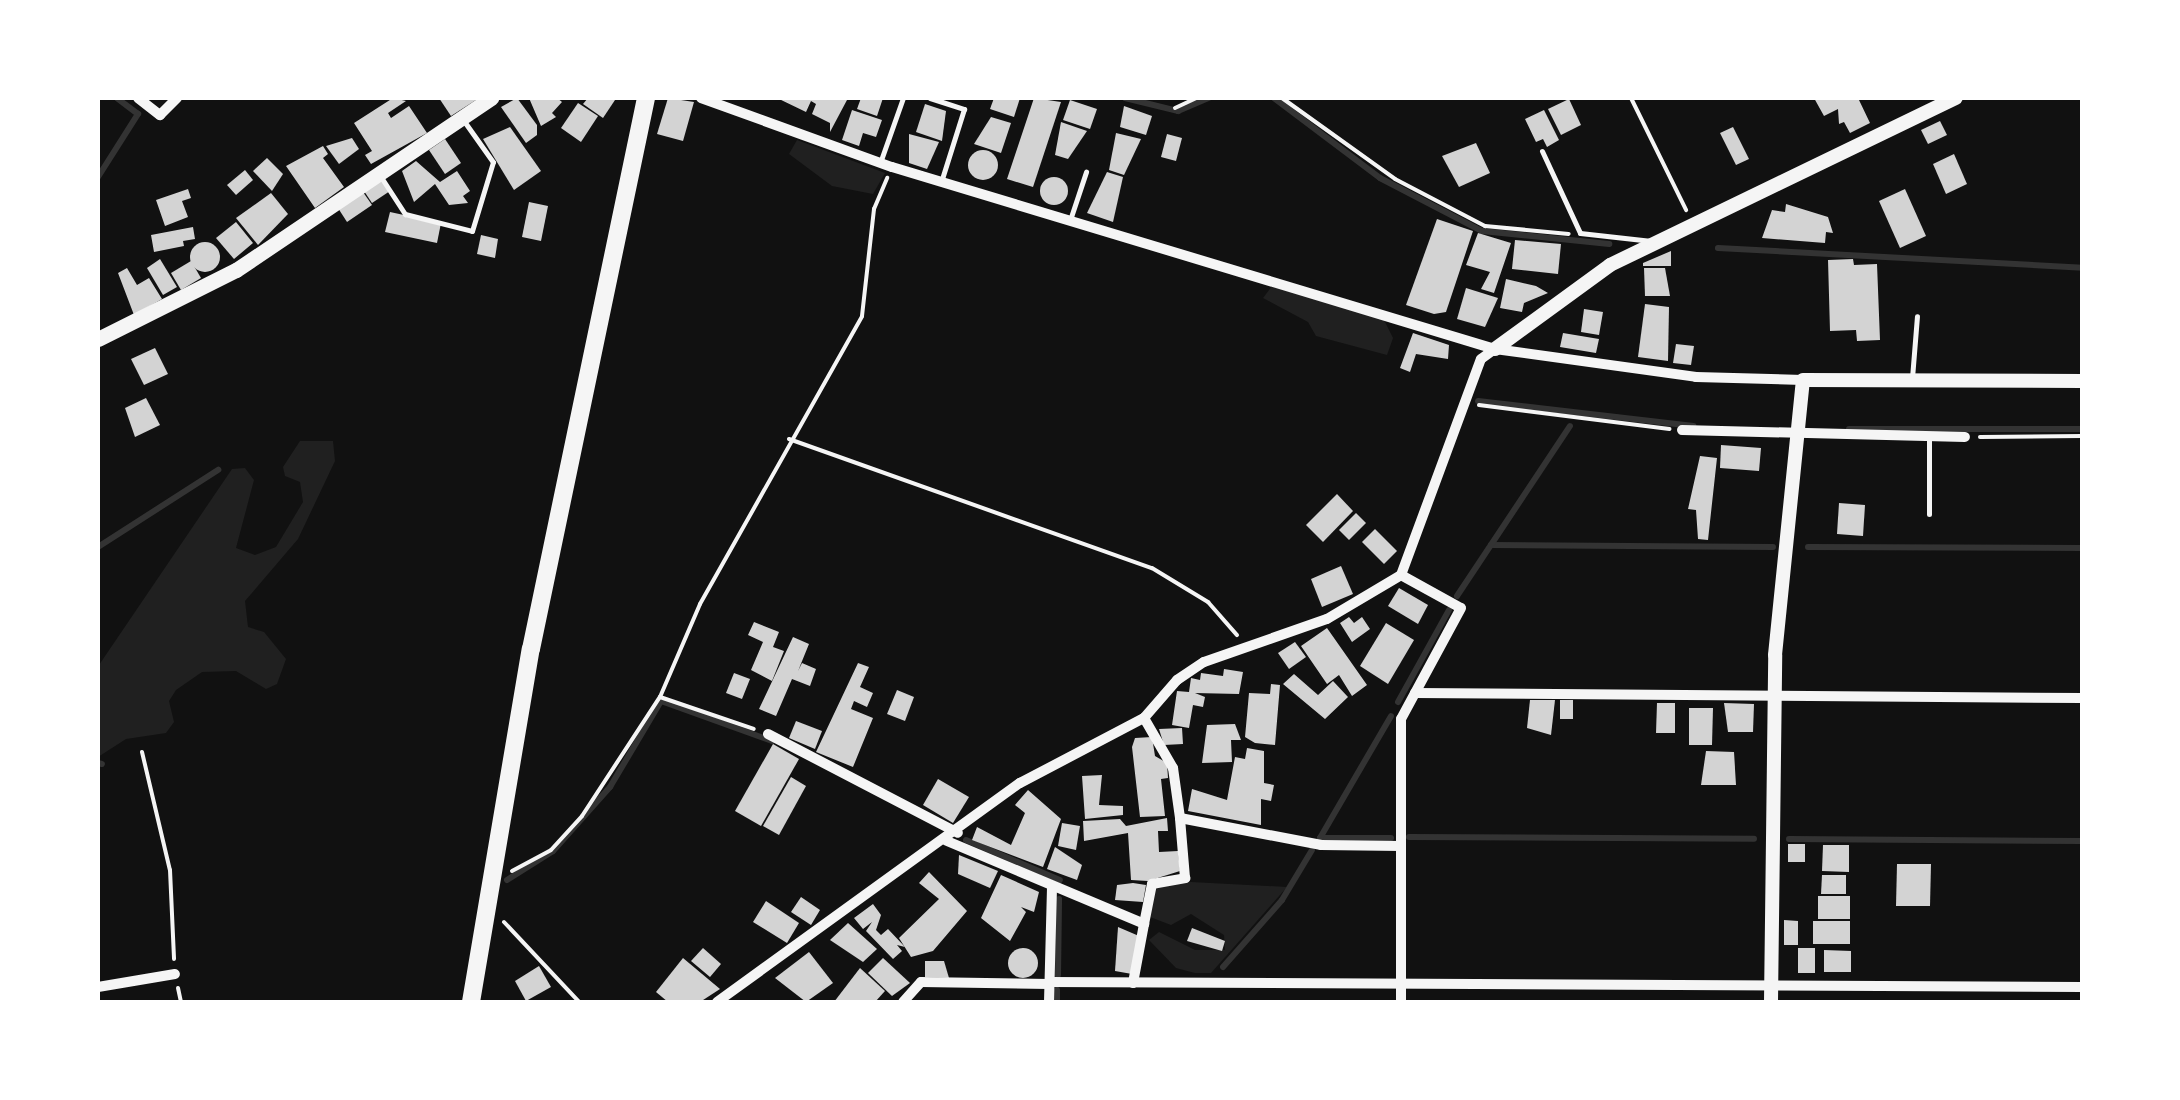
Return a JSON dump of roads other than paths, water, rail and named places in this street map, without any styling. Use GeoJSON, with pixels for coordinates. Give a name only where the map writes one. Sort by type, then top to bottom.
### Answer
{"type":"FeatureCollection","features":[{"type":"Feature","properties":{"kind":"main road"},"geometry":{"type":"LineString","coordinates":[[98,339],[236,270],[490,98]]}},
{"type":"Feature","properties":{"kind":"main road"},"geometry":{"type":"LineString","coordinates":[[471,1002],[578,406],[646,98]]}},
{"type":"Feature","properties":{"kind":"street"},"geometry":{"type":"LineString","coordinates":[[138,98],[160,115],[177,98]]}},
{"type":"Feature","properties":{"kind":"street"},"geometry":{"type":"LineString","coordinates":[[702,98],[892,167],[1495,349],[1696,377],[2082,381]]}},
{"type":"Feature","properties":{"kind":"street"},"geometry":{"type":"LineString","coordinates":[[716,1002],[947,841],[1020,783],[1144,718],[1177,680],[1246,648],[1327,620],[1400,575],[1481,359],[1610,266],[1956,98]]}},
{"type":"Feature","properties":{"kind":"street"},"geometry":{"type":"LineString","coordinates":[[1771,1002],[1773,696],[1803,380]]}},
{"type":"Feature","properties":{"kind":"street"},"geometry":{"type":"LineString","coordinates":[[1682,430],[1798,436],[1965,436]]}},
{"type":"Feature","properties":{"kind":"street"},"geometry":{"type":"LineString","coordinates":[[1400,575],[1461,608],[1400,719],[1401,1002]]}},
{"type":"Feature","properties":{"kind":"street"},"geometry":{"type":"LineString","coordinates":[[1415,693],[2082,698]]}},
{"type":"Feature","properties":{"kind":"street"},"geometry":{"type":"LineString","coordinates":[[1133,982],[1152,884],[1186,878],[1172,768],[1144,718]]}},
{"type":"Feature","properties":{"kind":"street"},"geometry":{"type":"LineString","coordinates":[[768,734],[958,833]]}},
{"type":"Feature","properties":{"kind":"street"},"geometry":{"type":"LineString","coordinates":[[1180,818],[1321,846],[1401,846]]}},
{"type":"Feature","properties":{"kind":"street"},"geometry":{"type":"LineString","coordinates":[[947,841],[1144,924]]}},
{"type":"Feature","properties":{"kind":"street"},"geometry":{"type":"LineString","coordinates":[[1049,1002],[1052,888]]}},
{"type":"Feature","properties":{"kind":"street"},"geometry":{"type":"LineString","coordinates":[[98,988],[174,974]]}},
{"type":"Feature","properties":{"kind":"street"},"geometry":{"type":"LineString","coordinates":[[902,1002],[921,982],[2082,987]]}},
{"type":"Feature","properties":{"kind":"lane"},"geometry":{"type":"LineString","coordinates":[[880,163],[903,98]]}},
{"type":"Feature","properties":{"kind":"lane"},"geometry":{"type":"LineString","coordinates":[[930,98],[964,109],[941,182]]}},
{"type":"Feature","properties":{"kind":"lane"},"geometry":{"type":"LineString","coordinates":[[379,174],[405,214],[472,231],[493,162],[462,118]]}},
{"type":"Feature","properties":{"kind":"lane"},"geometry":{"type":"LineString","coordinates":[[1542,151],[1580,233],[1660,241]]}},
{"type":"Feature","properties":{"kind":"lane"},"geometry":{"type":"LineString","coordinates":[[1070,220],[1086,172]]}},
{"type":"Feature","properties":{"kind":"lane"},"geometry":{"type":"LineString","coordinates":[[1912,381],[1917,316]]}},
{"type":"Feature","properties":{"kind":"lane"},"geometry":{"type":"LineString","coordinates":[[1929,436],[1930,514]]}},
{"type":"Feature","properties":{"kind":"waterway"},"geometry":{"type":"LineString","coordinates":[[98,177],[138,114],[117,98]]}},
{"type":"Feature","properties":{"kind":"waterway"},"geometry":{"type":"LineString","coordinates":[[1125,98],[1178,111],[1208,98]]}},
{"type":"Feature","properties":{"kind":"waterway"},"geometry":{"type":"LineString","coordinates":[[1274,98],[1380,178],[1482,231],[1609,244]]}},
{"type":"Feature","properties":{"kind":"waterway"},"geometry":{"type":"LineString","coordinates":[[1718,248],[2082,268]]}},
{"type":"Feature","properties":{"kind":"waterway"},"geometry":{"type":"LineString","coordinates":[[1478,401],[1694,426]]}},
{"type":"Feature","properties":{"kind":"waterway"},"geometry":{"type":"LineString","coordinates":[[1457,596],[1570,426]]}},
{"type":"Feature","properties":{"kind":"waterway"},"geometry":{"type":"LineString","coordinates":[[1849,429],[2082,429]]}},
{"type":"Feature","properties":{"kind":"waterway"},"geometry":{"type":"LineString","coordinates":[[98,547],[218,470]]}},
{"type":"Feature","properties":{"kind":"waterway"},"geometry":{"type":"LineString","coordinates":[[1491,545],[1773,547]]}},
{"type":"Feature","properties":{"kind":"waterway"},"geometry":{"type":"LineString","coordinates":[[1808,547],[2082,548]]}},
{"type":"Feature","properties":{"kind":"waterway"},"geometry":{"type":"LineString","coordinates":[[1398,702],[1449,610]]}},
{"type":"Feature","properties":{"kind":"waterway"},"geometry":{"type":"LineString","coordinates":[[507,880],[553,851],[610,787],[661,701],[772,741]]}},
{"type":"Feature","properties":{"kind":"waterway"},"geometry":{"type":"LineString","coordinates":[[1391,716],[1320,838],[1391,838]]}},
{"type":"Feature","properties":{"kind":"waterway"},"geometry":{"type":"LineString","coordinates":[[98,763],[102,764]]}},
{"type":"Feature","properties":{"kind":"waterway"},"geometry":{"type":"LineString","coordinates":[[1409,837],[1754,839]]}},
{"type":"Feature","properties":{"kind":"waterway"},"geometry":{"type":"LineString","coordinates":[[1789,839],[2082,841]]}},
{"type":"Feature","properties":{"kind":"waterway"},"geometry":{"type":"LineString","coordinates":[[966,840],[1060,880]]}},
{"type":"Feature","properties":{"kind":"waterway"},"geometry":{"type":"LineString","coordinates":[[1223,967],[1282,900],[1312,850]]}},
{"type":"Feature","properties":{"kind":"waterway"},"geometry":{"type":"LineString","coordinates":[[1058,975],[1059,899]]}},
{"type":"Feature","properties":{"kind":"waterway"},"geometry":{"type":"LineString","coordinates":[[1057,990],[1057,1002]]}}]}
